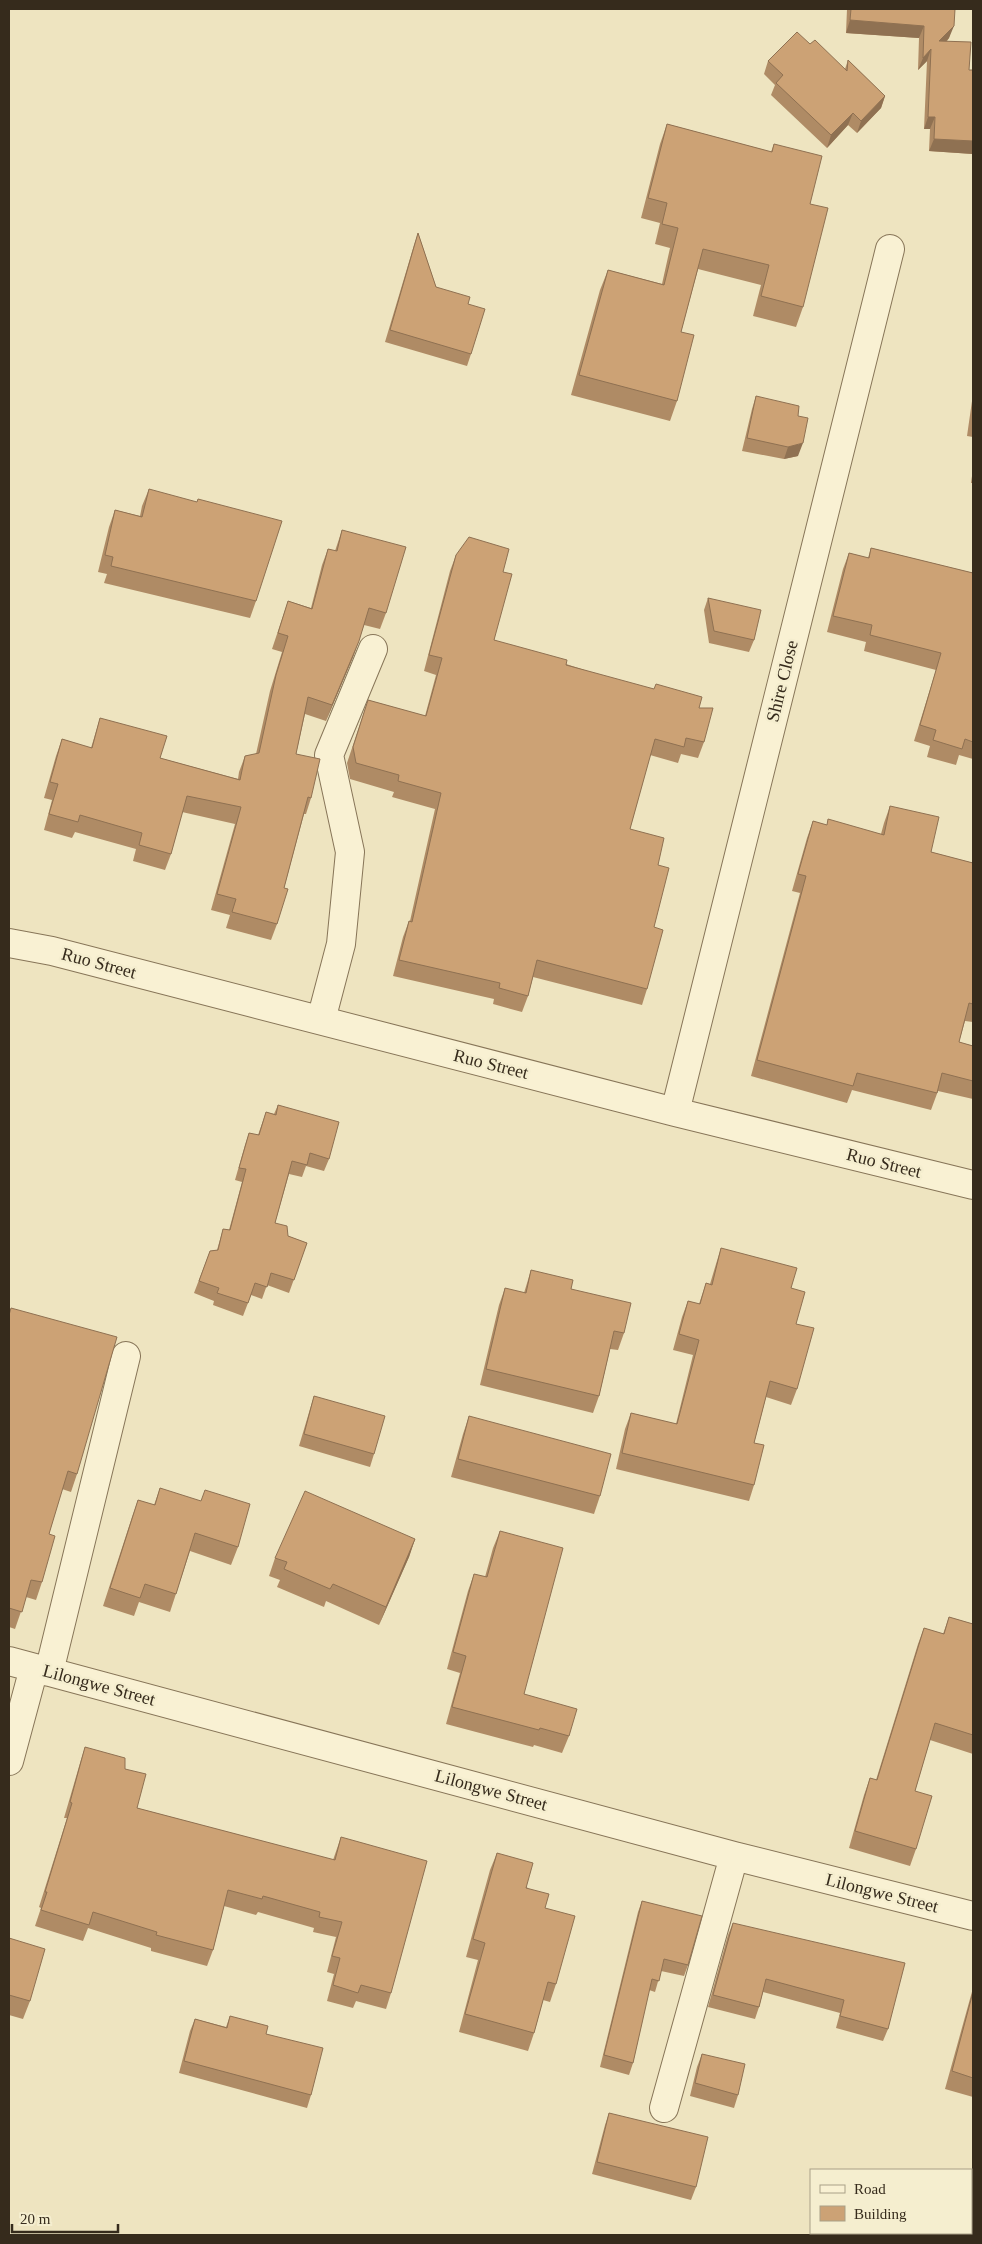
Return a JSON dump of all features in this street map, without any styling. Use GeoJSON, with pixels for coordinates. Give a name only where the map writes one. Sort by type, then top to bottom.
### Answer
{"type":"FeatureCollection","features":[{"type":"Feature","properties":{"kind":"street","name":"Shire Close"},"geometry":{"type":"LineString","coordinates":[[675,1112],[890,249]]}},
{"type":"Feature","properties":{"kind":"street"},"geometry":{"type":"LineString","coordinates":[[321,1020],[341,944],[350,852],[329,755],[373,649]]}},
{"type":"Feature","properties":{"kind":"street","name":"Ruo Street"},"geometry":{"type":"LineString","coordinates":[[9,943],[52,951],[675,1112],[973,1185]]}},
{"type":"Feature","properties":{"kind":"street"},"geometry":{"type":"LineString","coordinates":[[9,1761],[31,1667],[126,1356]]}},
{"type":"Feature","properties":{"kind":"street","name":"Lilongwe Street"},"geometry":{"type":"LineString","coordinates":[[31,1667],[734,1856],[973,1916]]}},
{"type":"Feature","properties":{"kind":"street"},"geometry":{"type":"LineString","coordinates":[[664,2108],[734,1856]]}},
{"type":"Feature","properties":{"kind":"building"},"geometry":{"type":"Polygon","coordinates":[[[851,9],[955,9],[954,26],[939,41],[971,42],[969,70],[973,70],[973,141],[934,139],[935,117],[928,117],[931,49],[923,58],[924,26],[850,20],[851,9]]]}},
{"type":"Feature","properties":{"kind":"building"},"geometry":{"type":"Polygon","coordinates":[[[797,32],[810,44],[815,40],[847,71],[848,60],[885,96],[861,121],[853,113],[831,135],[776,83],[783,75],[768,61],[797,32]]]}},
{"type":"Feature","properties":{"kind":"building"},"geometry":{"type":"Polygon","coordinates":[[[667,124],[772,152],[774,144],[822,156],[810,204],[828,208],[803,307],[761,296],[769,265],[703,249],[681,332],[694,335],[677,401],[579,375],[608,270],[664,285],[678,228],[662,224],[667,203],[648,198],[667,124]]]}},
{"type":"Feature","properties":{"kind":"building"},"geometry":{"type":"Polygon","coordinates":[[[418,233],[436,287],[470,297],[468,304],[485,309],[471,354],[390,330],[418,233]]]}},
{"type":"Feature","properties":{"kind":"building"},"geometry":{"type":"Polygon","coordinates":[[[756,396],[799,406],[798,416],[808,418],[803,443],[788,447],[747,438],[756,396]]]}},
{"type":"Feature","properties":{"kind":"building"},"geometry":{"type":"Polygon","coordinates":[[[149,489],[197,502],[198,499],[282,521],[256,601],[111,566],[113,557],[105,555],[115,510],[142,517],[149,489]]]}},
{"type":"Feature","properties":{"kind":"building"},"geometry":{"type":"Polygon","coordinates":[[[342,530],[406,547],[386,613],[369,608],[359,641],[332,705],[308,697],[296,754],[320,759],[311,798],[308,797],[284,888],[288,889],[277,924],[232,912],[236,899],[217,894],[241,807],[187,796],[171,854],[139,845],[142,833],[80,815],[78,822],[49,814],[58,784],[50,782],[62,739],[92,748],[100,718],[167,736],[160,758],[240,780],[245,756],[259,753],[276,675],[288,636],[278,633],[288,601],[312,609],[328,549],[337,551],[342,530]]]}},
{"type":"Feature","properties":{"kind":"building"},"geometry":{"type":"Polygon","coordinates":[[[469,537],[509,549],[503,572],[512,574],[494,640],[567,660],[566,665],[654,689],[656,684],[702,697],[699,708],[713,708],[704,742],[686,738],[684,747],[655,739],[630,829],[664,838],[658,865],[669,868],[654,927],[663,930],[647,989],[537,960],[528,996],[499,988],[500,983],[399,960],[409,921],[412,922],[441,793],[398,781],[399,775],[356,763],[353,747],[368,700],[426,716],[442,658],[429,655],[456,555],[469,537]]]}},
{"type":"Feature","properties":{"kind":"building"},"geometry":{"type":"Polygon","coordinates":[[[871,548],[973,573],[973,742],[965,739],[962,749],[933,740],[936,730],[920,725],[941,653],[870,635],[872,625],[833,616],[849,553],[869,558],[871,548]]]}},
{"type":"Feature","properties":{"kind":"building"},"geometry":{"type":"Polygon","coordinates":[[[708,598],[761,610],[754,640],[714,631],[708,598]]]}},
{"type":"Feature","properties":{"kind":"building"},"geometry":{"type":"Polygon","coordinates":[[[890,806],[939,817],[931,852],[973,863],[973,1004],[969,1003],[959,1042],[973,1046],[973,1081],[942,1073],[937,1093],[857,1073],[853,1086],[757,1060],[806,876],[798,874],[813,821],[827,825],[828,819],[884,835],[890,806]]]}},
{"type":"Feature","properties":{"kind":"building"},"geometry":{"type":"Polygon","coordinates":[[[278,1105],[339,1122],[329,1159],[310,1153],[307,1165],[292,1161],[275,1223],[287,1226],[288,1236],[307,1243],[294,1280],[271,1273],[267,1287],[255,1283],[248,1303],[217,1293],[219,1288],[199,1281],[210,1251],[218,1250],[223,1229],[230,1230],[246,1169],[239,1168],[249,1133],[259,1135],[266,1112],[276,1115],[278,1105]]]}},
{"type":"Feature","properties":{"kind":"building"},"geometry":{"type":"Polygon","coordinates":[[[721,1248],[797,1268],[791,1288],[805,1292],[796,1324],[814,1328],[797,1389],[770,1381],[754,1443],[764,1445],[754,1485],[622,1453],[631,1413],[677,1424],[699,1340],[679,1334],[688,1301],[700,1304],[706,1283],[712,1285],[721,1248]]]}},
{"type":"Feature","properties":{"kind":"building"},"geometry":{"type":"Polygon","coordinates":[[[531,1270],[573,1280],[571,1289],[631,1303],[624,1333],[614,1331],[599,1396],[486,1369],[505,1288],[526,1293],[531,1270]]]}},
{"type":"Feature","properties":{"kind":"building"},"geometry":{"type":"Polygon","coordinates":[[[11,1308],[117,1337],[77,1474],[68,1471],[49,1534],[55,1536],[42,1582],[31,1580],[22,1612],[9,1608],[9,1315],[11,1308]]]}},
{"type":"Feature","properties":{"kind":"building"},"geometry":{"type":"Polygon","coordinates":[[[314,1396],[385,1416],[374,1454],[304,1434],[314,1396]]]}},
{"type":"Feature","properties":{"kind":"building"},"geometry":{"type":"Polygon","coordinates":[[[469,1416],[611,1454],[600,1496],[458,1459],[469,1416]]]}},
{"type":"Feature","properties":{"kind":"building"},"geometry":{"type":"Polygon","coordinates":[[[160,1488],[201,1501],[205,1490],[250,1504],[238,1547],[195,1533],[176,1594],[145,1584],[140,1598],[110,1588],[138,1500],[155,1505],[160,1488]]]}},
{"type":"Feature","properties":{"kind":"building"},"geometry":{"type":"Polygon","coordinates":[[[305,1491],[415,1539],[386,1607],[333,1584],[330,1589],[284,1569],[287,1562],[275,1558],[305,1491]]]}},
{"type":"Feature","properties":{"kind":"building"},"geometry":{"type":"Polygon","coordinates":[[[500,1531],[563,1548],[524,1694],[577,1709],[569,1736],[452,1707],[466,1656],[453,1652],[474,1574],[487,1577],[500,1531]]]}},
{"type":"Feature","properties":{"kind":"building"},"geometry":{"type":"Polygon","coordinates":[[[949,1617],[973,1624],[973,1735],[935,1723],[915,1791],[932,1796],[916,1849],[855,1831],[870,1778],[877,1780],[924,1628],[944,1634],[949,1617]]]}},
{"type":"Feature","properties":{"kind":"building"},"geometry":{"type":"Polygon","coordinates":[[[85,1747],[125,1758],[125,1769],[146,1774],[137,1808],[335,1860],[341,1837],[427,1861],[391,1993],[361,1985],[358,1993],[333,1985],[340,1958],[332,1956],[342,1922],[319,1917],[320,1912],[263,1896],[262,1899],[228,1890],[213,1950],[156,1935],[157,1932],[93,1912],[89,1925],[41,1910],[72,1803],[70,1802],[85,1747]]]}},
{"type":"Feature","properties":{"kind":"building"},"geometry":{"type":"Polygon","coordinates":[[[497,1853],[533,1863],[526,1888],[549,1894],[545,1908],[575,1916],[556,1984],[548,1982],[534,2033],[465,2014],[485,1943],[473,1939],[497,1853]]]}},
{"type":"Feature","properties":{"kind":"building"},"geometry":{"type":"Polygon","coordinates":[[[642,1901],[702,1916],[688,1965],[664,1959],[659,1981],[652,1979],[633,2063],[604,2055],[642,1901]]]}},
{"type":"Feature","properties":{"kind":"building"},"geometry":{"type":"Polygon","coordinates":[[[733,1923],[905,1963],[888,2029],[840,2016],[844,2000],[766,1979],[759,2007],[713,1995],[733,1923]]]}},
{"type":"Feature","properties":{"kind":"building"},"geometry":{"type":"Polygon","coordinates":[[[9,1938],[45,1949],[30,2001],[9,1995],[9,1938]]]}},
{"type":"Feature","properties":{"kind":"building"},"geometry":{"type":"Polygon","coordinates":[[[973,1992],[973,2078],[952,2071],[973,1992]]]}},
{"type":"Feature","properties":{"kind":"building"},"geometry":{"type":"Polygon","coordinates":[[[230,2016],[268,2026],[266,2034],[323,2048],[311,2095],[184,2061],[195,2019],[227,2028],[230,2016]]]}},
{"type":"Feature","properties":{"kind":"building"},"geometry":{"type":"Polygon","coordinates":[[[702,2054],[745,2064],[738,2095],[695,2083],[702,2054]]]}},
{"type":"Feature","properties":{"kind":"building"},"geometry":{"type":"Polygon","coordinates":[[[609,2113],[708,2137],[696,2187],[597,2162],[609,2113]]]}}]}
